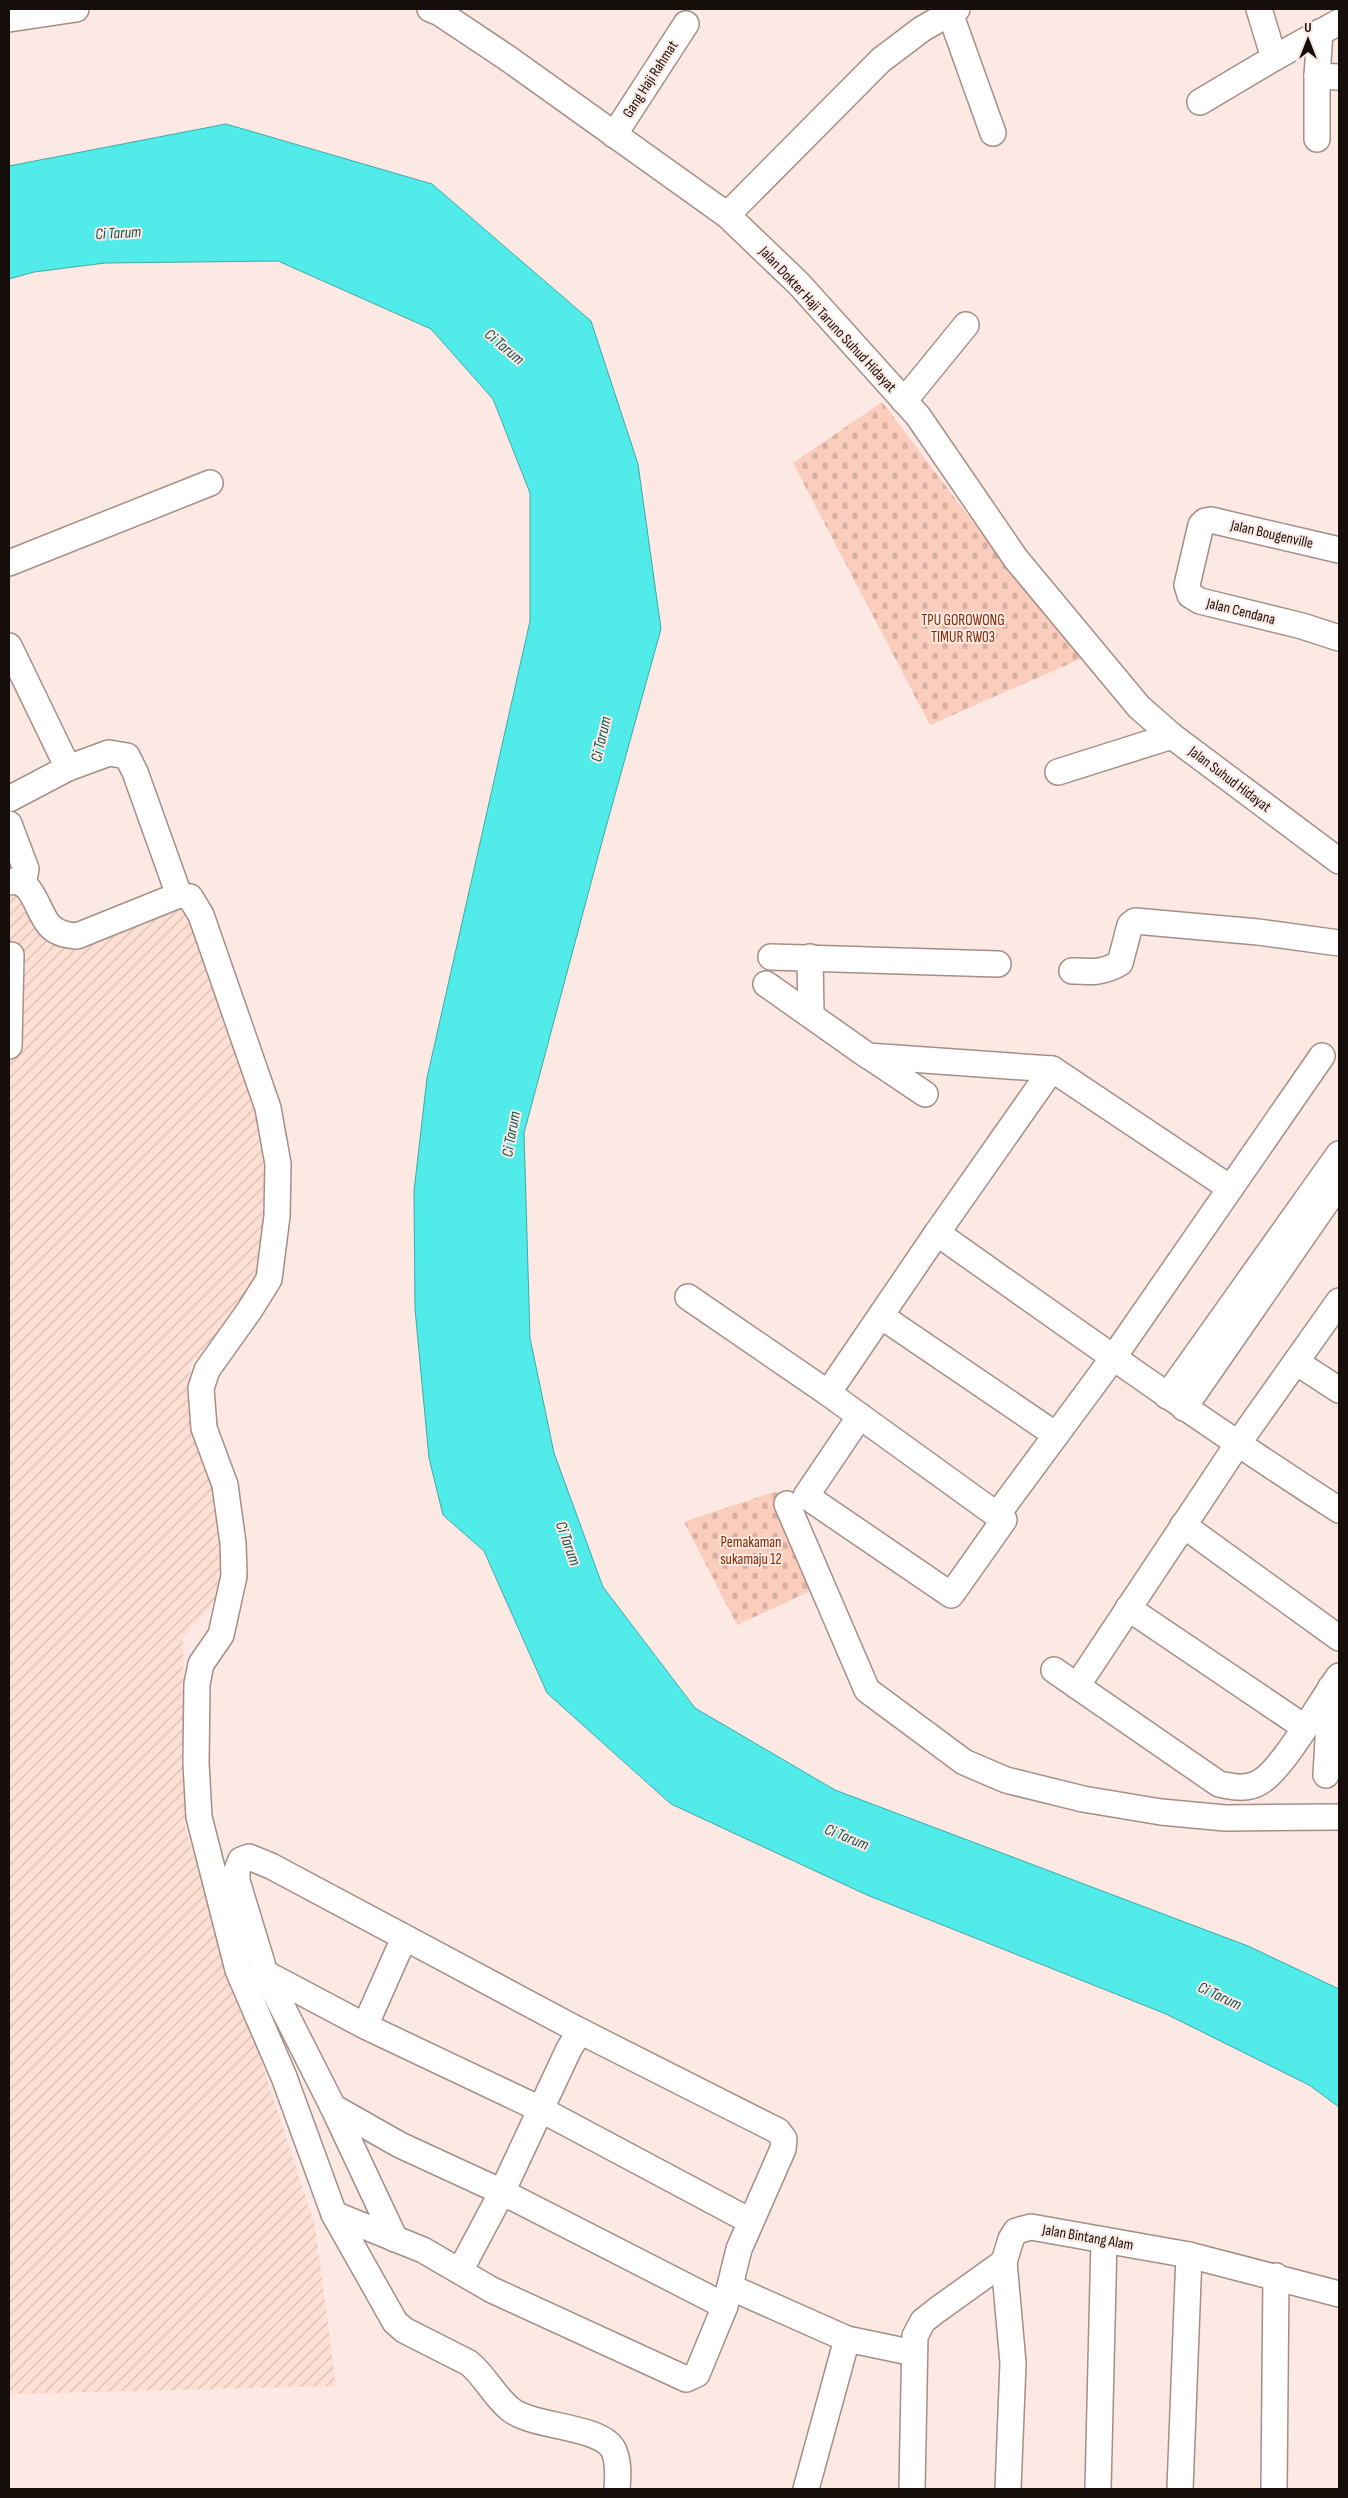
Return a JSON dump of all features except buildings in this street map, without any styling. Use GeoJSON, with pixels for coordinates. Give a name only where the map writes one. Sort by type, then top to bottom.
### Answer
{"type":"FeatureCollection","features":[{"type":"Feature","properties":{"kind":"street"},"geometry":{"type":"LineString","coordinates":[[9,19],[76,9]]}},
{"type":"Feature","properties":{"kind":"street","name":"Jalan Dokter Haji Taruno Suhud Hidayat"},"geometry":{"type":"LineString","coordinates":[[430,9],[440,13],[506,57],[727,215],[799,284],[918,416],[1016,559],[1125,691]]}},
{"type":"Feature","properties":{"kind":"street"},"geometry":{"type":"LineString","coordinates":[[1259,9],[1274,58]]}},
{"type":"Feature","properties":{"kind":"street"},"geometry":{"type":"LineString","coordinates":[[727,215],[824,120],[919,19],[953,11],[993,133]]}},
{"type":"Feature","properties":{"kind":"street","name":"Gang Haji Rahmat"},"geometry":{"type":"LineString","coordinates":[[614,135],[686,24]]}},
{"type":"Feature","properties":{"kind":"street"},"geometry":{"type":"LineString","coordinates":[[1200,102],[1330,27]]}},
{"type":"Feature","properties":{"kind":"street"},"geometry":{"type":"LineString","coordinates":[[1317,139],[1328,76],[1330,27]]}},
{"type":"Feature","properties":{"kind":"street"},"geometry":{"type":"LineString","coordinates":[[904,401],[966,325]]}},
{"type":"Feature","properties":{"kind":"street"},"geometry":{"type":"LineString","coordinates":[[9,563],[210,483]]}},
{"type":"Feature","properties":{"kind":"street","name":"Jalan Bougenville"},"geometry":{"type":"LineString","coordinates":[[1205,521],[1212,520],[1339,550]]}},
{"type":"Feature","properties":{"kind":"street","name":"Jalan Cendana"},"geometry":{"type":"LineString","coordinates":[[1205,521],[1201,525],[1187,585],[1190,595],[1200,601],[1302,626],[1339,638]]}},
{"type":"Feature","properties":{"kind":"street"},"geometry":{"type":"LineString","coordinates":[[9,646],[68,768]]}},
{"type":"Feature","properties":{"kind":"street","name":"Jalan Suhud Hidayat"},"geometry":{"type":"LineString","coordinates":[[1125,691],[1152,719],[1172,736],[1339,861]]}},
{"type":"Feature","properties":{"kind":"street"},"geometry":{"type":"LineString","coordinates":[[1058,772],[1172,736]]}},
{"type":"Feature","properties":{"kind":"street"},"geometry":{"type":"LineString","coordinates":[[9,798],[68,768],[109,753],[127,756],[135,772],[179,895]]}},
{"type":"Feature","properties":{"kind":"street"},"geometry":{"type":"LineString","coordinates":[[9,824],[26,870],[16,882],[50,926],[62,934],[77,936],[179,895],[190,897],[201,915],[268,1108],[278,1164],[277,1216],[269,1279],[207,1370],[201,1388],[204,1428],[225,1486],[233,1543],[234,1576],[221,1635],[201,1664],[196,1684],[196,1763],[200,1817],[238,1970],[284,2077],[334,2214],[395,2322],[404,2330],[477,2370],[510,2409],[540,2422],[591,2434],[603,2440],[614,2450],[618,2468],[617,2489]]}},
{"type":"Feature","properties":{"kind":"street"},"geometry":{"type":"LineString","coordinates":[[1072,971],[1095,972],[1109,970],[1120,963],[1130,925],[1135,921],[1258,932],[1339,943]]}},
{"type":"Feature","properties":{"kind":"street"},"geometry":{"type":"LineString","coordinates":[[9,1046],[11,955]]}},
{"type":"Feature","properties":{"kind":"street"},"geometry":{"type":"LineString","coordinates":[[771,957],[998,964]]}},
{"type":"Feature","properties":{"kind":"street"},"geometry":{"type":"LineString","coordinates":[[810,958],[811,1013]]}},
{"type":"Feature","properties":{"kind":"street"},"geometry":{"type":"LineString","coordinates":[[766,984],[811,1013],[868,1056],[920,1102],[948,1062]]}},
{"type":"Feature","properties":{"kind":"street"},"geometry":{"type":"LineString","coordinates":[[868,1056],[1052,1069],[1230,1188]]}},
{"type":"Feature","properties":{"kind":"street"},"geometry":{"type":"LineString","coordinates":[[997,1515],[1113,1358],[1322,1056]]}},
{"type":"Feature","properties":{"kind":"street"},"geometry":{"type":"LineString","coordinates":[[828,1393],[1052,1069]]}},
{"type":"Feature","properties":{"kind":"street"},"geometry":{"type":"LineString","coordinates":[[1175,1402],[1339,1154]]}},
{"type":"Feature","properties":{"kind":"street"},"geometry":{"type":"LineString","coordinates":[[1175,1402],[1339,1184]]}},
{"type":"Feature","properties":{"kind":"street"},"geometry":{"type":"LineString","coordinates":[[937,1233],[1237,1445],[1339,1510]]}},
{"type":"Feature","properties":{"kind":"street"},"geometry":{"type":"LineString","coordinates":[[688,1297],[828,1393],[860,1416],[1004,1520],[951,1595],[806,1496],[860,1416]]}},
{"type":"Feature","properties":{"kind":"street"},"geometry":{"type":"LineString","coordinates":[[1077,1686],[1237,1445],[1339,1301]]}},
{"type":"Feature","properties":{"kind":"street"},"geometry":{"type":"LineString","coordinates":[[881,1316],[1056,1435]]}},
{"type":"Feature","properties":{"kind":"street"},"geometry":{"type":"LineString","coordinates":[[1296,1362],[1339,1390]]}},
{"type":"Feature","properties":{"kind":"street"},"geometry":{"type":"LineString","coordinates":[[787,1504],[867,1690],[964,1762],[1006,1780],[1073,1797],[1161,1812],[1225,1818],[1339,1817]]}},
{"type":"Feature","properties":{"kind":"street"},"geometry":{"type":"LineString","coordinates":[[1183,1525],[1339,1638]]}},
{"type":"Feature","properties":{"kind":"street"},"geometry":{"type":"LineString","coordinates":[[1128,1608],[1304,1727]]}},
{"type":"Feature","properties":{"kind":"street"},"geometry":{"type":"LineString","coordinates":[[1054,1670],[1219,1784],[1241,1788],[1261,1782],[1277,1768],[1335,1682]]}},
{"type":"Feature","properties":{"kind":"street"},"geometry":{"type":"LineString","coordinates":[[1326,1775],[1335,1682]]}},
{"type":"Feature","properties":{"kind":"street"},"geometry":{"type":"LineString","coordinates":[[334,2214],[395,2240],[423,2250],[492,2290],[686,2378],[697,2374],[728,2296],[739,2249],[750,2220],[783,2149],[784,2139],[778,2131],[580,2031],[272,1866],[249,1857],[241,1860],[237,1870],[237,1881],[265,1973],[333,2107],[395,2240]]}},
{"type":"Feature","properties":{"kind":"street"},"geometry":{"type":"LineString","coordinates":[[365,2026],[404,1938]]}},
{"type":"Feature","properties":{"kind":"street"},"geometry":{"type":"LineString","coordinates":[[265,1973],[365,2026],[540,2109],[750,2220]]}},
{"type":"Feature","properties":{"kind":"street"},"geometry":{"type":"LineString","coordinates":[[460,2271],[502,2192],[569,2049],[580,2031]]}},
{"type":"Feature","properties":{"kind":"street"},"geometry":{"type":"LineString","coordinates":[[333,2107],[400,2145],[728,2296],[847,2339],[914,2353]]}},
{"type":"Feature","properties":{"kind":"street","name":"Jalan Bintang Alam"},"geometry":{"type":"LineString","coordinates":[[1004,2262],[1010,2239],[1016,2231],[1031,2227],[1189,2255],[1276,2276],[1339,2294]]}},
{"type":"Feature","properties":{"kind":"street"},"geometry":{"type":"LineString","coordinates":[[1098,2489],[1104,2240]]}},
{"type":"Feature","properties":{"kind":"street"},"geometry":{"type":"LineString","coordinates":[[1180,2489],[1189,2255]]}},
{"type":"Feature","properties":{"kind":"street"},"geometry":{"type":"LineString","coordinates":[[912,2489],[915,2336],[923,2321],[1004,2262]]}},
{"type":"Feature","properties":{"kind":"street"},"geometry":{"type":"LineString","coordinates":[[1004,2262],[1013,2364],[1008,2489]]}},
{"type":"Feature","properties":{"kind":"street"},"geometry":{"type":"LineString","coordinates":[[1274,2489],[1276,2276]]}},
{"type":"Feature","properties":{"kind":"street"},"geometry":{"type":"LineString","coordinates":[[806,2489],[847,2339]]}},
{"type":"Feature","properties":{"kind":"shaded area"},"geometry":{"type":"Polygon","coordinates":[[[9,885],[59,942],[194,891],[273,1099],[268,1247],[247,1296],[189,1368],[224,1512],[222,1594],[183,1638],[185,1828],[315,2226],[336,2386],[9,2394],[9,885]]]}},
{"type":"Feature","properties":{"kind":"green space","name":"TPU GOROWONG TIMUR RW03"},"geometry":{"type":"Polygon","coordinates":[[[882,402],[998,555],[1087,656],[930,725],[793,463],[882,402]]]}},
{"type":"Feature","properties":{"kind":"green space","name":"Pemakaman sukamaju 12"},"geometry":{"type":"Polygon","coordinates":[[[777,1491],[817,1588],[737,1625],[684,1522],[777,1491]]]}},
{"type":"Feature","properties":{"kind":"water","name":"Ci Tarum"},"geometry":{"type":"Polygon","coordinates":[[[226,124],[432,184],[591,321],[638,464],[661,629],[524,1133],[530,1338],[554,1453],[603,1587],[695,1708],[835,1790],[1248,1946],[1339,1989],[1339,2107],[1309,2085],[1166,2014],[867,1895],[671,1804],[547,1693],[484,1551],[443,1515],[429,1458],[415,1309],[414,1191],[427,1078],[530,621],[530,493],[493,399],[431,329],[278,261],[105,263],[34,272],[9,279],[9,166],[226,124]]]}}]}
